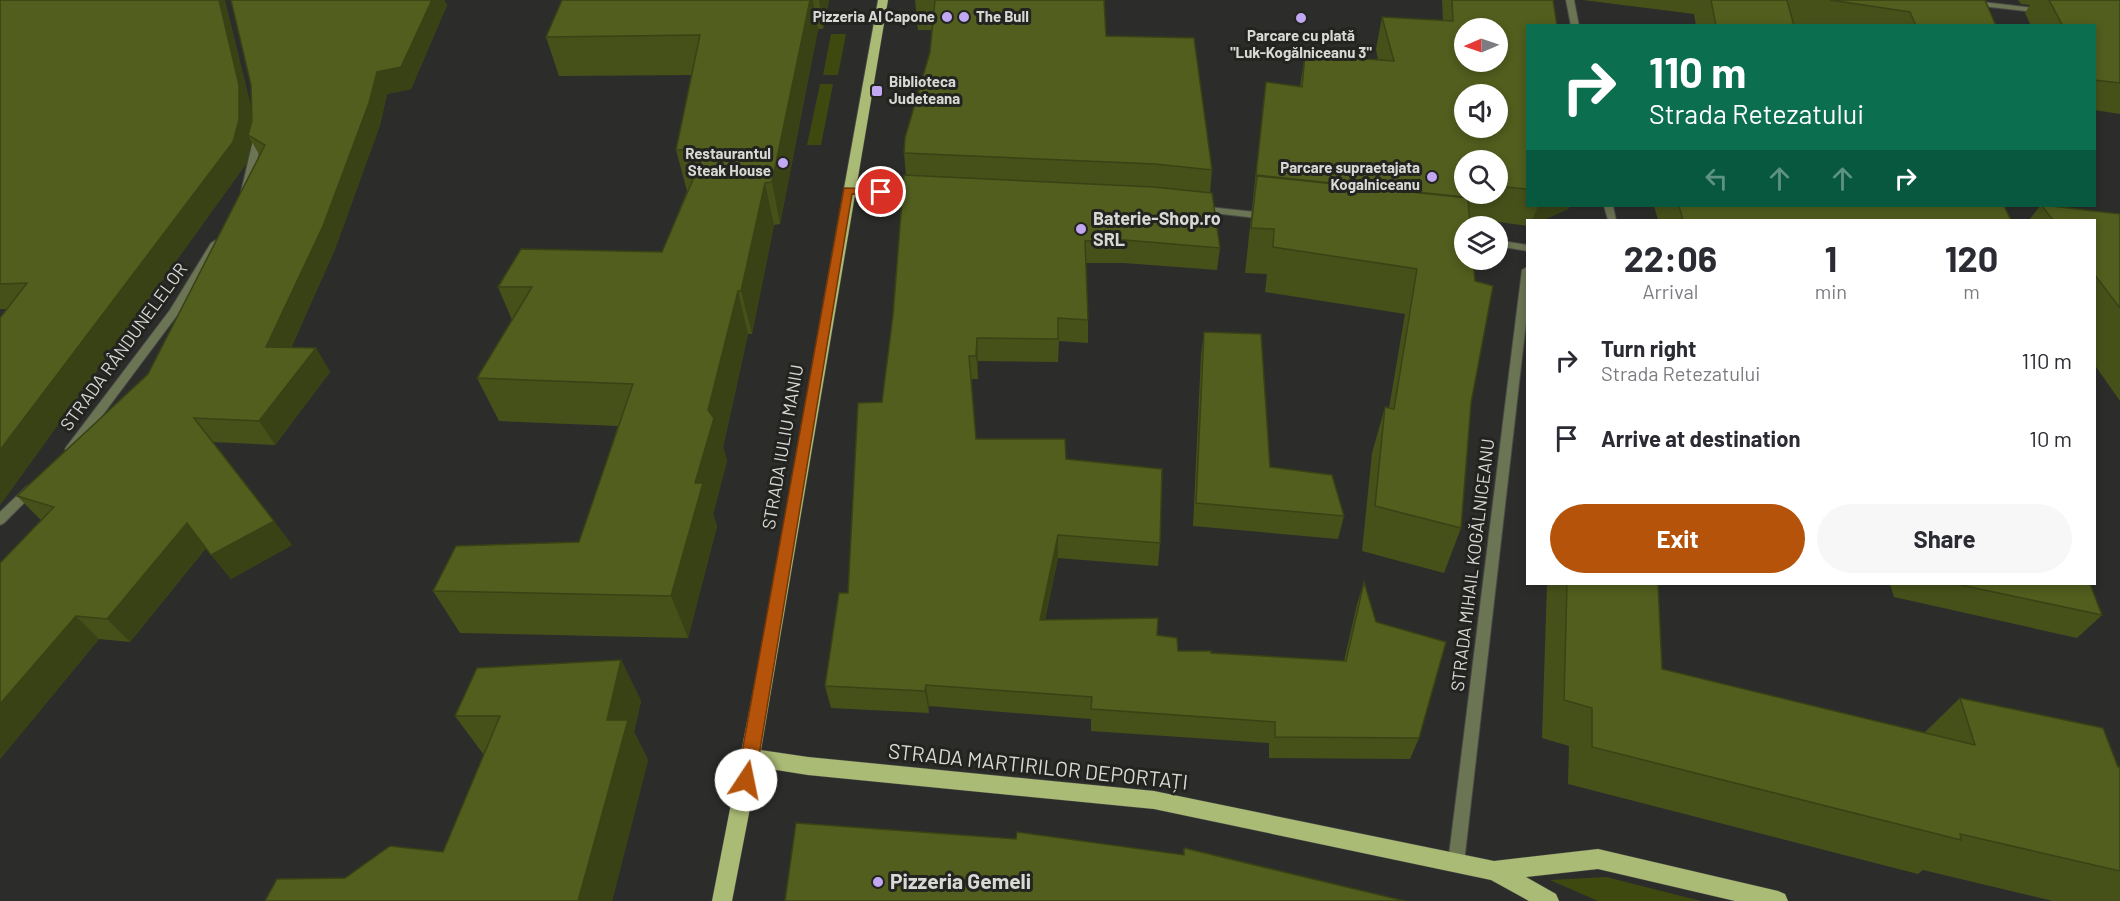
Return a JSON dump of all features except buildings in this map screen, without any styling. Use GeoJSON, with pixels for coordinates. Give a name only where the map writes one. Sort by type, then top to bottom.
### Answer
{"type":"FeatureCollection","features":[{"type":"Feature","properties":{"kind":"main road","name":"STRADA IULIU MANIU"},"geometry":{"type":"LineString","coordinates":[[722,901],[750,756],[883,0]]}},
{"type":"Feature","properties":{"kind":"main road","name":"STRADA MARTIRILOR DEPORTAȚI"},"geometry":{"type":"LineString","coordinates":[[750,756],[808,766],[1154,800],[1494,871],[1598,859],[1778,901]]}},
{"type":"Feature","properties":{"kind":"main road","name":"STRADA MARTIRILOR DEPORTAȚI"},"geometry":{"type":"LineString","coordinates":[[1494,871],[1549,901]]}},
{"type":"Feature","properties":{"kind":"street"},"geometry":{"type":"LineString","coordinates":[[1570,0],[1575,24]]}},
{"type":"Feature","properties":{"kind":"street"},"geometry":{"type":"LineString","coordinates":[[1946,0],[2057,13]]}},
{"type":"Feature","properties":{"kind":"street"},"geometry":{"type":"LineString","coordinates":[[238,207],[244,198],[258,143],[258,125]]}},
{"type":"Feature","properties":{"kind":"street"},"geometry":{"type":"LineString","coordinates":[[848,190],[928,194]]}},
{"type":"Feature","properties":{"kind":"street"},"geometry":{"type":"LineString","coordinates":[[1189,208],[1282,217]]}},
{"type":"Feature","properties":{"kind":"street","name":"STRADA RÂNDUNELELOR"},"geometry":{"type":"LineString","coordinates":[[60,461],[174,312],[221,236]]}},
{"type":"Feature","properties":{"kind":"street"},"geometry":{"type":"LineString","coordinates":[[1508,245],[1526,248]]}},
{"type":"Feature","properties":{"kind":"street","name":"STRADA MIHAIL KOGĂLNICEANU"},"geometry":{"type":"LineString","coordinates":[[1456,864],[1526,278]]}},
{"type":"Feature","properties":{"kind":"street"},"geometry":{"type":"LineString","coordinates":[[0,520],[43,478]]}},
{"type":"Feature","properties":{"kind":"green space"},"geometry":{"type":"Polygon","coordinates":[[[831,34],[846,34],[838,75],[823,75],[831,34]]]}},
{"type":"Feature","properties":{"kind":"green space"},"geometry":{"type":"Polygon","coordinates":[[[820,84],[833,84],[821,145],[807,145],[820,84]]]}},
{"type":"Feature","properties":{"kind":"green space"},"geometry":{"type":"Polygon","coordinates":[[[1606,877],[1701,901],[1598,901],[1550,880],[1606,877]]]}},
{"type":"Feature","properties":{"kind":"place","name":"Pizzeria Al Capone"},"geometry":{"type":"Point","coordinates":[947,17]}},
{"type":"Feature","properties":{"kind":"place","name":"The Bull"},"geometry":{"type":"Point","coordinates":[964,17]}},
{"type":"Feature","properties":{"kind":"place","name":"Parcare cu plată \"Luk-Kogălniceanu 3\""},"geometry":{"type":"Point","coordinates":[1301,18]}},
{"type":"Feature","properties":{"kind":"place","name":"Biblioteca Judeteana"},"geometry":{"type":"Point","coordinates":[877,91]}},
{"type":"Feature","properties":{"kind":"place","name":"Restaurantul Steak House"},"geometry":{"type":"Point","coordinates":[783,163]}},
{"type":"Feature","properties":{"kind":"place","name":"Parcare supraetajata Kogalniceanu"},"geometry":{"type":"Point","coordinates":[1432,177]}},
{"type":"Feature","properties":{"kind":"place","name":"Baterie-Shop.ro SRL"},"geometry":{"type":"Point","coordinates":[1081,229]}},
{"type":"Feature","properties":{"kind":"place","name":"Pizzeria Gemeli"},"geometry":{"type":"Point","coordinates":[878,882]}},
{"type":"Feature","properties":{"kind":"route"},"geometry":{"type":"LineString","coordinates":[[746,780],[848,190],[881,192]]}}]}
